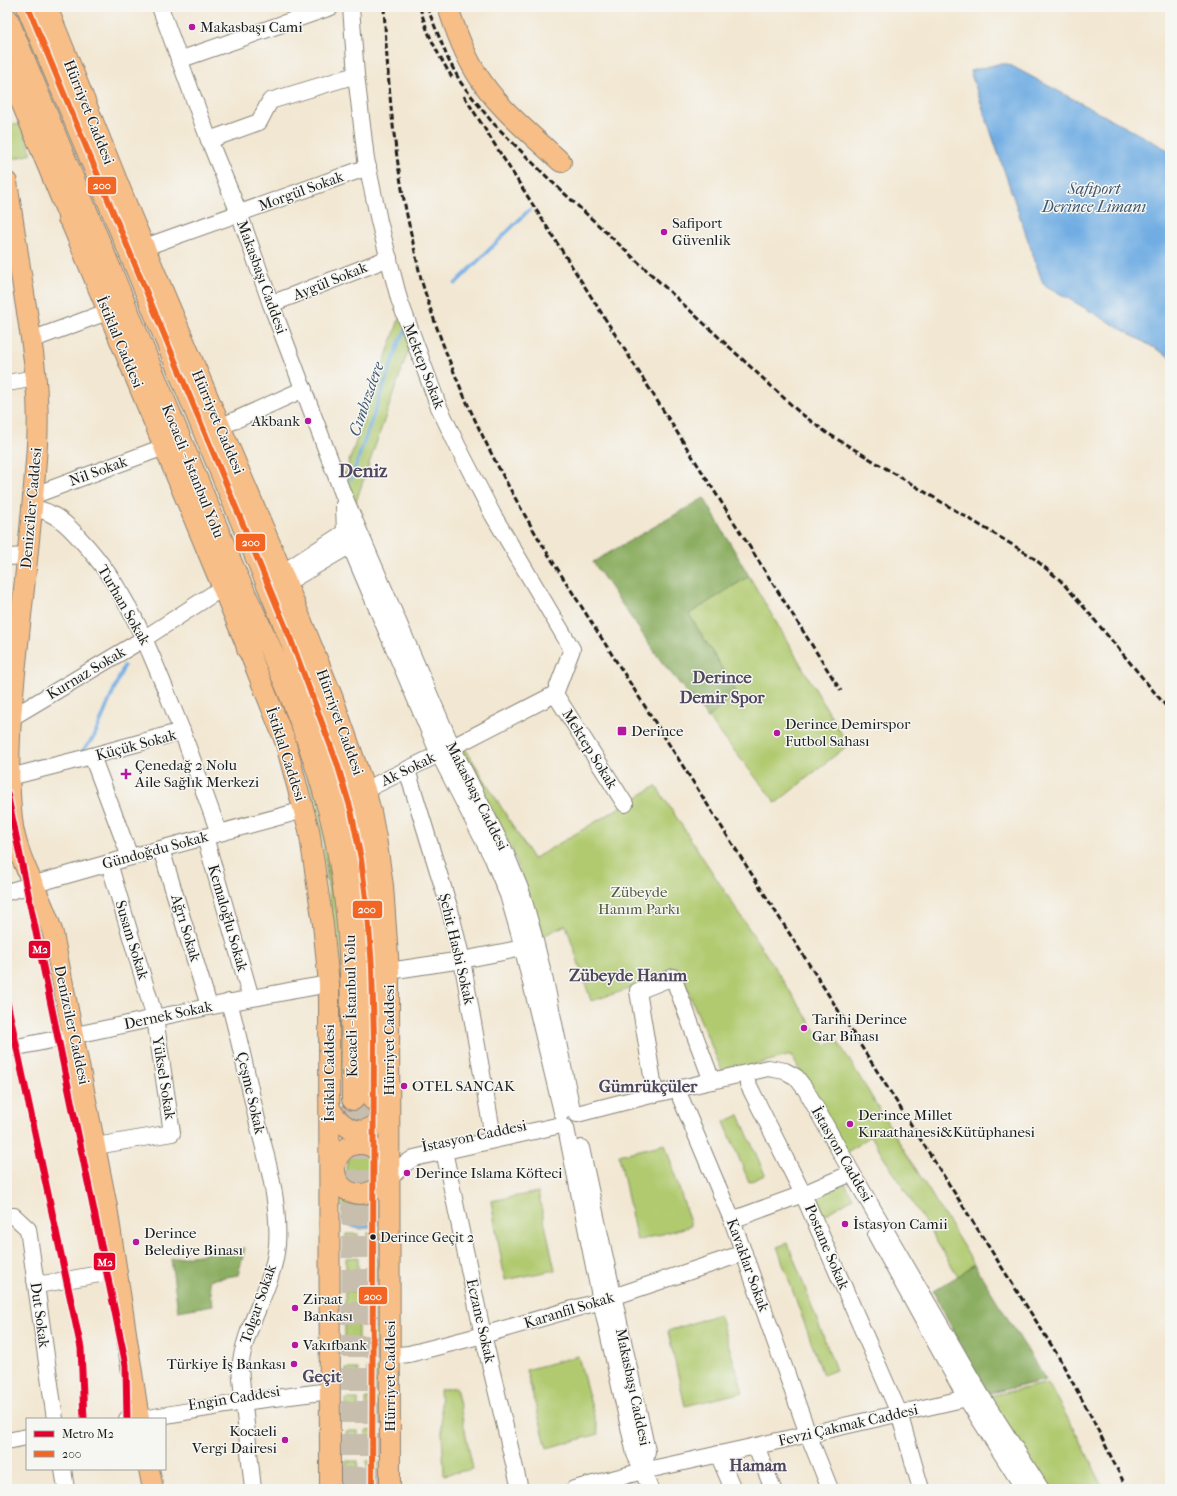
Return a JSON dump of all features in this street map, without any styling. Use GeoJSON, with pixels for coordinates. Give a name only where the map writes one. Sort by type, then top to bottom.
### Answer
{"type":"FeatureCollection","features":[{"type":"Feature","properties":{"kind":"highway"},"geometry":{"type":"LineString","coordinates":[[28,7],[291,640],[337,763],[351,810],[361,859],[368,914],[372,992],[372,1103]]}},
{"type":"Feature","properties":{"kind":"highway","name":"Kocaeli - İstanbul Yolu"},"geometry":{"type":"LineString","coordinates":[[7,19],[115,305],[283,678],[320,777],[342,867],[348,917],[352,975],[372,1103]]}},
{"type":"Feature","properties":{"kind":"highway"},"geometry":{"type":"LineString","coordinates":[[68,218],[115,305]]}},
{"type":"Feature","properties":{"kind":"highway"},"geometry":{"type":"LineString","coordinates":[[205,393],[220,470]]}},
{"type":"Feature","properties":{"kind":"highway"},"geometry":{"type":"LineString","coordinates":[[228,557],[248,649]]}},
{"type":"Feature","properties":{"kind":"main road","name":"Hürriyet Caddesi"},"geometry":{"type":"LineString","coordinates":[[47,7],[132,218],[284,578],[332,696],[365,790],[376,838],[383,886],[389,971],[372,1103],[388,1165],[390,1218],[390,1489]]}},
{"type":"Feature","properties":{"kind":"main road"},"geometry":{"type":"LineString","coordinates":[[57,7],[133,197],[132,218]]}},
{"type":"Feature","properties":{"kind":"main road"},"geometry":{"type":"LineString","coordinates":[[448,7],[459,41],[475,72],[496,101],[565,157],[510,98],[485,64],[460,7]]}},
{"type":"Feature","properties":{"kind":"main road"},"geometry":{"type":"LineString","coordinates":[[7,68],[17,116],[68,218]]}},
{"type":"Feature","properties":{"kind":"main road","name":"Denizciler Caddesi"},"geometry":{"type":"LineString","coordinates":[[8,189],[31,340],[38,398],[37,438],[28,556],[13,631],[10,777],[12,820],[18,852],[48,916],[73,1031],[96,1146],[117,1271],[135,1418]]}},
{"type":"Feature","properties":{"kind":"main road","name":"İstiklal Caddesi"},"geometry":{"type":"LineString","coordinates":[[115,305],[164,447],[285,741],[311,838],[323,924],[328,980],[332,1171],[330,1219],[330,1489]]}},
{"type":"Feature","properties":{"kind":"main road"},"geometry":{"type":"LineString","coordinates":[[330,1108],[337,1120],[351,1129],[366,1130],[371,1128],[382,1118],[372,1103]]}},
{"type":"Feature","properties":{"kind":"main road"},"geometry":{"type":"LineString","coordinates":[[356,1144],[368,1145],[378,1151],[388,1165],[382,1182],[376,1189],[369,1193],[360,1194],[352,1193],[344,1189],[332,1171],[341,1151],[348,1146],[356,1144]]}},
{"type":"Feature","properties":{"kind":"main road"},"geometry":{"type":"LineString","coordinates":[[149,1470],[153,1489]]}},
{"type":"Feature","properties":{"kind":"street","name":"Makasbaşı Caddesi"},"geometry":{"type":"LineString","coordinates":[[160,7],[209,140],[239,213],[271,304],[343,494],[353,535],[529,945],[608,1299],[635,1454],[650,1489]]}},
{"type":"Feature","properties":{"kind":"street"},"geometry":{"type":"LineString","coordinates":[[179,60],[331,7]]}},
{"type":"Feature","properties":{"kind":"street","name":"Mektep Sokak"},"geometry":{"type":"LineString","coordinates":[[351,7],[356,75],[368,167],[399,299],[438,405],[493,515],[572,649],[555,694],[445,751]]}},
{"type":"Feature","properties":{"kind":"street"},"geometry":{"type":"LineString","coordinates":[[209,140],[259,122],[270,101],[356,75]]}},
{"type":"Feature","properties":{"kind":"street","name":"Morgül Sokak"},"geometry":{"type":"LineString","coordinates":[[145,247],[368,167]]}},
{"type":"Feature","properties":{"kind":"street","name":"Aygül Sokak"},"geometry":{"type":"LineString","coordinates":[[271,304],[389,258]]}},
{"type":"Feature","properties":{"kind":"street"},"geometry":{"type":"LineString","coordinates":[[31,340],[115,305]]}},
{"type":"Feature","properties":{"kind":"street"},"geometry":{"type":"LineString","coordinates":[[7,382],[36,378]]}},
{"type":"Feature","properties":{"kind":"street"},"geometry":{"type":"LineString","coordinates":[[220,427],[304,389]]}},
{"type":"Feature","properties":{"kind":"street","name":"Nil Sokak"},"geometry":{"type":"LineString","coordinates":[[32,501],[164,447]]}},
{"type":"Feature","properties":{"kind":"street","name":"Turhan Sokak"},"geometry":{"type":"LineString","coordinates":[[32,501],[69,528],[88,547],[112,580],[145,638],[182,731]]}},
{"type":"Feature","properties":{"kind":"street"},"geometry":{"type":"LineString","coordinates":[[284,578],[353,535]]}},
{"type":"Feature","properties":{"kind":"street"},"geometry":{"type":"LineString","coordinates":[[7,556],[28,556]]}},
{"type":"Feature","properties":{"kind":"street","name":"Kurnaz Sokak"},"geometry":{"type":"LineString","coordinates":[[11,718],[145,638],[222,588]]}},
{"type":"Feature","properties":{"kind":"street","name":"Mektep Sokak"},"geometry":{"type":"LineString","coordinates":[[555,694],[625,804]]}},
{"type":"Feature","properties":{"kind":"street","name":"Küçük Sokak"},"geometry":{"type":"LineString","coordinates":[[10,777],[182,731],[212,835]]}},
{"type":"Feature","properties":{"kind":"street","name":"Ak Sokak"},"geometry":{"type":"LineString","coordinates":[[365,790],[445,751]]}},
{"type":"Feature","properties":{"kind":"street"},"geometry":{"type":"LineString","coordinates":[[92,756],[130,857]]}},
{"type":"Feature","properties":{"kind":"street","name":"Şehit Hasbi Sokak"},"geometry":{"type":"LineString","coordinates":[[407,770],[450,910],[462,960],[492,1131]]}},
{"type":"Feature","properties":{"kind":"street","name":"Gündoğdu Sokak"},"geometry":{"type":"LineString","coordinates":[[7,892],[304,810]]}},
{"type":"Feature","properties":{"kind":"street","name":"Kemaloğlu Sokak"},"geometry":{"type":"LineString","coordinates":[[212,835],[250,993]]}},
{"type":"Feature","properties":{"kind":"street","name":"Ağrı Sokak"},"geometry":{"type":"LineString","coordinates":[[162,849],[208,1001]]}},
{"type":"Feature","properties":{"kind":"street","name":"Susam Sokak"},"geometry":{"type":"LineString","coordinates":[[108,863],[153,1013]]}},
{"type":"Feature","properties":{"kind":"street"},"geometry":{"type":"LineString","coordinates":[[389,971],[462,960],[529,945]]}},
{"type":"Feature","properties":{"kind":"street"},"geometry":{"type":"LineString","coordinates":[[655,1094],[638,991],[673,977],[712,1081]]}},
{"type":"Feature","properties":{"kind":"street","name":"Dernek Sokak"},"geometry":{"type":"LineString","coordinates":[[7,1049],[73,1031],[208,1001],[328,980]]}},
{"type":"Feature","properties":{"kind":"street","name":"Dernek Sokak"},"geometry":{"type":"LineString","coordinates":[[208,1001],[229,1002],[250,993]]}},
{"type":"Feature","properties":{"kind":"street","name":"Çeşme Sokak"},"geometry":{"type":"LineString","coordinates":[[229,1002],[273,1183]]}},
{"type":"Feature","properties":{"kind":"street","name":"Yüksel Sokak"},"geometry":{"type":"LineString","coordinates":[[96,1146],[172,1133],[153,1013]]}},
{"type":"Feature","properties":{"kind":"street","name":"Dernek Sokak"},"geometry":{"type":"LineString","coordinates":[[7,1042],[73,1031]]}},
{"type":"Feature","properties":{"kind":"street","name":"İstasyon Caddesi"},"geometry":{"type":"LineString","coordinates":[[569,1119],[655,1094],[768,1068],[785,1071],[796,1077],[806,1090],[848,1174]]}},
{"type":"Feature","properties":{"kind":"street","name":"İstasyon Caddesi"},"geometry":{"type":"LineString","coordinates":[[388,1165],[409,1150],[492,1131],[681,1099],[772,1078],[784,1080],[797,1091],[848,1174],[1024,1489]]}},
{"type":"Feature","properties":{"kind":"street","name":"Postane Sokak"},"geometry":{"type":"LineString","coordinates":[[748,1084],[803,1194],[898,1414],[921,1489]]}},
{"type":"Feature","properties":{"kind":"street","name":"Kavaklar Sokak"},"geometry":{"type":"LineString","coordinates":[[681,1099],[732,1220],[808,1434],[830,1489]]}},
{"type":"Feature","properties":{"kind":"street"},"geometry":{"type":"LineString","coordinates":[[388,1165],[569,1119]]}},
{"type":"Feature","properties":{"kind":"street","name":"Eczane Sokak"},"geometry":{"type":"LineString","coordinates":[[444,1151],[483,1335],[520,1489]]}},
{"type":"Feature","properties":{"kind":"street"},"geometry":{"type":"LineString","coordinates":[[732,1220],[803,1194],[848,1174]]}},
{"type":"Feature","properties":{"kind":"street","name":"Tolgar Sokak"},"geometry":{"type":"LineString","coordinates":[[253,1489],[240,1369],[241,1354],[270,1279],[277,1244],[277,1223],[273,1183]]}},
{"type":"Feature","properties":{"kind":"street","name":"Dut Sokak"},"geometry":{"type":"LineString","coordinates":[[11,1216],[28,1229],[55,1418]]}},
{"type":"Feature","properties":{"kind":"street","name":"Karanfil Sokak"},"geometry":{"type":"LineString","coordinates":[[390,1356],[409,1354],[483,1335],[608,1299],[744,1253]]}},
{"type":"Feature","properties":{"kind":"street"},"geometry":{"type":"LineString","coordinates":[[35,1280],[43,1284],[117,1271]]}},
{"type":"Feature","properties":{"kind":"street","name":"Engin Caddesi"},"geometry":{"type":"LineString","coordinates":[[135,1418],[147,1412],[330,1388]]}},
{"type":"Feature","properties":{"kind":"street","name":"İstasyon Caddesi"},"geometry":{"type":"LineString","coordinates":[[973,1397],[1041,1489]]}},
{"type":"Feature","properties":{"kind":"street","name":"Fevzi Çakmak Caddesi"},"geometry":{"type":"LineString","coordinates":[[580,1488],[643,1471],[973,1397]]}},
{"type":"Feature","properties":{"kind":"street"},"geometry":{"type":"LineString","coordinates":[[7,1441],[26,1437]]}},
{"type":"Feature","properties":{"kind":"street"},"geometry":{"type":"LineString","coordinates":[[756,1446],[773,1489]]}},
{"type":"Feature","properties":{"kind":"street"},"geometry":{"type":"LineString","coordinates":[[718,1454],[732,1489]]}},
{"type":"Feature","properties":{"kind":"street"},"geometry":{"type":"LineString","coordinates":[[63,1470],[66,1489]]}},
{"type":"Feature","properties":{"kind":"green space"},"geometry":{"type":"Polygon","coordinates":[[[14,124],[22,126],[32,154],[8,160],[7,129],[14,124]]]}},
{"type":"Feature","properties":{"kind":"green space"},"geometry":{"type":"Polygon","coordinates":[[[402,311],[412,340],[353,510],[342,481],[402,311]]]}},
{"type":"Feature","properties":{"kind":"green space"},"geometry":{"type":"Polygon","coordinates":[[[704,498],[749,576],[689,614],[737,693],[708,718],[661,661],[593,562],[704,498]]]}},
{"type":"Feature","properties":{"kind":"green space"},"geometry":{"type":"Polygon","coordinates":[[[749,576],[848,745],[776,803],[708,718],[737,693],[689,614],[749,576]]]}},
{"type":"Feature","properties":{"kind":"green space"},"geometry":{"type":"Polygon","coordinates":[[[293,723],[316,786],[383,1101],[382,1110],[363,1124],[345,1114],[332,917],[323,844],[310,785],[293,723]]]}},
{"type":"Feature","properties":{"kind":"green space","name":"Zübeyde Hanım Parkı"},"geometry":{"type":"Polygon","coordinates":[[[465,748],[533,859],[656,786],[825,1045],[837,1040],[974,1264],[958,1276],[871,1136],[847,1152],[791,1055],[723,1073],[679,970],[591,1001],[566,925],[543,936],[512,850],[462,751],[465,748]]]}},
{"type":"Feature","properties":{"kind":"green space"},"geometry":{"type":"Polygon","coordinates":[[[739,1115],[765,1175],[749,1182],[724,1122],[739,1115]]]}},
{"type":"Feature","properties":{"kind":"green space"},"geometry":{"type":"Polygon","coordinates":[[[665,1144],[691,1226],[637,1241],[619,1155],[665,1144]]]}},
{"type":"Feature","properties":{"kind":"green space"},"geometry":{"type":"Polygon","coordinates":[[[359,1152],[365,1152],[375,1159],[378,1168],[377,1174],[371,1181],[365,1184],[359,1184],[349,1177],[346,1171],[346,1165],[353,1155],[359,1152]]]}},
{"type":"Feature","properties":{"kind":"green space"},"geometry":{"type":"Polygon","coordinates":[[[843,1179],[853,1198],[818,1219],[806,1194],[843,1179]]]}},
{"type":"Feature","properties":{"kind":"green space"},"geometry":{"type":"Polygon","coordinates":[[[538,1192],[555,1270],[505,1280],[491,1201],[538,1192]]]}},
{"type":"Feature","properties":{"kind":"green space"},"geometry":{"type":"Polygon","coordinates":[[[383,1195],[383,1207],[339,1207],[338,1197],[349,1202],[360,1204],[372,1202],[383,1195]]]}},
{"type":"Feature","properties":{"kind":"green space"},"geometry":{"type":"Polygon","coordinates":[[[368,1233],[380,1233],[380,1252],[368,1252],[368,1233]]]}},
{"type":"Feature","properties":{"kind":"green space"},"geometry":{"type":"Polygon","coordinates":[[[346,1234],[358,1234],[358,1253],[346,1253],[346,1234]]]}},
{"type":"Feature","properties":{"kind":"green space"},"geometry":{"type":"Polygon","coordinates":[[[788,1243],[836,1370],[823,1375],[777,1247],[788,1243]]]}},
{"type":"Feature","properties":{"kind":"green space"},"geometry":{"type":"Polygon","coordinates":[[[245,1248],[238,1275],[209,1280],[213,1305],[178,1311],[171,1259],[245,1248]]]}},
{"type":"Feature","properties":{"kind":"green space"},"geometry":{"type":"Polygon","coordinates":[[[358,1257],[358,1277],[346,1277],[346,1258],[358,1257]]]}},
{"type":"Feature","properties":{"kind":"green space"},"geometry":{"type":"Polygon","coordinates":[[[368,1258],[381,1258],[381,1277],[368,1277],[368,1258]]]}},
{"type":"Feature","properties":{"kind":"green space"},"geometry":{"type":"Polygon","coordinates":[[[974,1264],[1046,1380],[987,1394],[981,1386],[933,1291],[958,1276],[974,1264]]]}},
{"type":"Feature","properties":{"kind":"green space"},"geometry":{"type":"Polygon","coordinates":[[[380,1290],[380,1310],[368,1310],[368,1291],[380,1290]]]}},
{"type":"Feature","properties":{"kind":"green space"},"geometry":{"type":"Polygon","coordinates":[[[345,1291],[358,1291],[358,1310],[345,1310],[345,1291]]]}},
{"type":"Feature","properties":{"kind":"green space"},"geometry":{"type":"Polygon","coordinates":[[[719,1314],[743,1392],[685,1406],[668,1331],[719,1314]]]}},
{"type":"Feature","properties":{"kind":"green space"},"geometry":{"type":"Polygon","coordinates":[[[345,1321],[358,1321],[358,1340],[345,1340],[345,1321]]]}},
{"type":"Feature","properties":{"kind":"green space"},"geometry":{"type":"Polygon","coordinates":[[[368,1321],[381,1321],[381,1340],[369,1340],[368,1321]]]}},
{"type":"Feature","properties":{"kind":"green space"},"geometry":{"type":"Polygon","coordinates":[[[578,1356],[599,1434],[547,1448],[526,1370],[578,1356]]]}},
{"type":"Feature","properties":{"kind":"green space"},"geometry":{"type":"Polygon","coordinates":[[[346,1369],[358,1369],[359,1388],[346,1388],[346,1369]]]}},
{"type":"Feature","properties":{"kind":"green space"},"geometry":{"type":"Polygon","coordinates":[[[367,1369],[380,1369],[380,1388],[368,1388],[367,1369]]]}},
{"type":"Feature","properties":{"kind":"green space"},"geometry":{"type":"Polygon","coordinates":[[[1048,1383],[1082,1444],[1104,1489],[1044,1489],[986,1397],[1048,1383]]]}},
{"type":"Feature","properties":{"kind":"green space"},"geometry":{"type":"Polygon","coordinates":[[[456,1387],[473,1469],[444,1475],[440,1390],[456,1387]]]}},
{"type":"Feature","properties":{"kind":"green space"},"geometry":{"type":"Polygon","coordinates":[[[346,1399],[358,1399],[358,1418],[346,1418],[346,1399]]]}},
{"type":"Feature","properties":{"kind":"green space"},"geometry":{"type":"Polygon","coordinates":[[[366,1399],[378,1399],[379,1418],[366,1418],[366,1399]]]}},
{"type":"Feature","properties":{"kind":"green space"},"geometry":{"type":"Polygon","coordinates":[[[379,1430],[379,1450],[366,1450],[366,1431],[379,1430]]]}},
{"type":"Feature","properties":{"kind":"green space"},"geometry":{"type":"Polygon","coordinates":[[[346,1431],[358,1431],[358,1450],[346,1450],[346,1431]]]}},
{"type":"Feature","properties":{"kind":"green space"},"geometry":{"type":"Polygon","coordinates":[[[346,1461],[358,1461],[358,1480],[346,1480],[346,1461]]]}},
{"type":"Feature","properties":{"kind":"green space"},"geometry":{"type":"Polygon","coordinates":[[[367,1461],[379,1461],[379,1480],[367,1480],[367,1461]]]}},
{"type":"Feature","properties":{"kind":"water","name":"Safiport Derince Limanı"},"geometry":{"type":"Polygon","coordinates":[[[998,64],[1008,64],[1170,151],[1170,357],[1043,284],[970,71],[998,64]]]}},
{"type":"Feature","properties":{"kind":"water"},"geometry":{"type":"Polygon","coordinates":[[[344,1216],[352,1222],[360,1224],[373,1222],[378,1219],[381,1223],[365,1229],[360,1229],[351,1227],[341,1219],[344,1216]]]}},
{"type":"Feature","properties":{"kind":"waterway","name":"Cımbızdere"},"geometry":{"type":"LineString","coordinates":[[455,284],[529,210]]}},
{"type":"Feature","properties":{"kind":"waterway","name":"Cımbızdere"},"geometry":{"type":"LineString","coordinates":[[351,479],[400,340],[406,330]]}},
{"type":"Feature","properties":{"kind":"waterway","name":"Cımbızdere"},"geometry":{"type":"LineString","coordinates":[[80,754],[94,737],[124,666]]}},
{"type":"Feature","properties":{"kind":"waterway","name":"Cımbızdere"},"geometry":{"type":"LineString","coordinates":[[32,762],[45,760]]}},
{"type":"Feature","properties":{"kind":"tunnel"},"geometry":{"type":"LineString","coordinates":[[352,1489],[353,1099]]}},
{"type":"Feature","properties":{"kind":"tunnel"},"geometry":{"type":"LineString","coordinates":[[372,1489],[374,1100]]}},
{"type":"Feature","properties":{"kind":"railway"},"geometry":{"type":"LineString","coordinates":[[384,7],[390,95],[396,152],[421,279],[460,386],[492,455],[548,554],[1057,1354],[1091,1416],[1127,1489]]}},
{"type":"Feature","properties":{"kind":"railway"},"geometry":{"type":"LineString","coordinates":[[420,7],[433,43],[452,77]]}},
{"type":"Feature","properties":{"kind":"railway"},"geometry":{"type":"LineString","coordinates":[[427,7],[448,59],[461,83],[492,122],[550,180],[799,412],[827,433],[1031,556],[1060,580],[1170,711]]}},
{"type":"Feature","properties":{"kind":"railway"},"geometry":{"type":"LineString","coordinates":[[464,96],[841,691]]}},
{"type":"Feature","properties":{"kind":"metro line","name":"M2"},"geometry":{"type":"LineString","coordinates":[[7,793],[126,1365],[127,1418]]}},
{"type":"Feature","properties":{"kind":"metro line","name":"M2"},"geometry":{"type":"LineString","coordinates":[[7,1002],[81,1348],[84,1418]]}},
{"type":"Feature","properties":{"kind":"transit line","name":"200"},"geometry":{"type":"LineString","coordinates":[[28,7],[291,640],[337,763],[351,810],[361,859],[368,914],[372,968],[374,1038],[372,1489]]}},
{"type":"Feature","properties":{"kind":"place","name":"Makasbaşı Cami"},"geometry":{"type":"Point","coordinates":[192,27]}},
{"type":"Feature","properties":{"kind":"place","name":"Safiport Güvenlik"},"geometry":{"type":"Point","coordinates":[664,232]}},
{"type":"Feature","properties":{"kind":"place","name":"Akbank"},"geometry":{"type":"Point","coordinates":[308,421]}},
{"type":"Feature","properties":{"kind":"place","name":"Derince"},"geometry":{"type":"Point","coordinates":[622,731]}},
{"type":"Feature","properties":{"kind":"place","name":"Derince Demirspor Futbol Sahası"},"geometry":{"type":"Point","coordinates":[777,733]}},
{"type":"Feature","properties":{"kind":"place","name":"Çenedağ 2 Nolu Aile Sağlık Merkezi"},"geometry":{"type":"Point","coordinates":[126,774]}},
{"type":"Feature","properties":{"kind":"place","name":"Tarihi Derince Gar Binası"},"geometry":{"type":"Point","coordinates":[804,1028]}},
{"type":"Feature","properties":{"kind":"place","name":"OTEL SANCAK"},"geometry":{"type":"Point","coordinates":[404,1086]}},
{"type":"Feature","properties":{"kind":"place","name":"Derince Millet Kıraathanesi&Kütüphanesi"},"geometry":{"type":"Point","coordinates":[850,1124]}},
{"type":"Feature","properties":{"kind":"place","name":"Derince Islama Köfteci"},"geometry":{"type":"Point","coordinates":[407,1173]}},
{"type":"Feature","properties":{"kind":"place","name":"İstasyon Camii"},"geometry":{"type":"Point","coordinates":[845,1224]}},
{"type":"Feature","properties":{"kind":"place","name":"Derince Geçit 2"},"geometry":{"type":"Point","coordinates":[373,1237]}},
{"type":"Feature","properties":{"kind":"place","name":"Derince Belediye Binası"},"geometry":{"type":"Point","coordinates":[136,1242]}},
{"type":"Feature","properties":{"kind":"place","name":"Ziraat Bankası"},"geometry":{"type":"Point","coordinates":[295,1308]}},
{"type":"Feature","properties":{"kind":"place","name":"Vakıfbank"},"geometry":{"type":"Point","coordinates":[295,1345]}},
{"type":"Feature","properties":{"kind":"place","name":"Türkiye İş Bankası"},"geometry":{"type":"Point","coordinates":[294,1364]}},
{"type":"Feature","properties":{"kind":"place","name":"Kocaeli Vergi Dairesi"},"geometry":{"type":"Point","coordinates":[285,1440]}},
{"type":"Feature","properties":{"kind":"district","name":"Deniz"},"geometry":{"type":"Point","coordinates":[363,471]}},
{"type":"Feature","properties":{"kind":"district","name":"Derince Demir Spor"},"geometry":{"type":"Point","coordinates":[722,687]}},
{"type":"Feature","properties":{"kind":"district","name":"Zübeyde Hanım"},"geometry":{"type":"Point","coordinates":[628,975]}},
{"type":"Feature","properties":{"kind":"district","name":"Gümrükçüler"},"geometry":{"type":"Point","coordinates":[648,1086]}},
{"type":"Feature","properties":{"kind":"district","name":"Geçit"},"geometry":{"type":"Point","coordinates":[322,1376]}},
{"type":"Feature","properties":{"kind":"district","name":"Hamam"},"geometry":{"type":"Point","coordinates":[758,1465]}}]}
